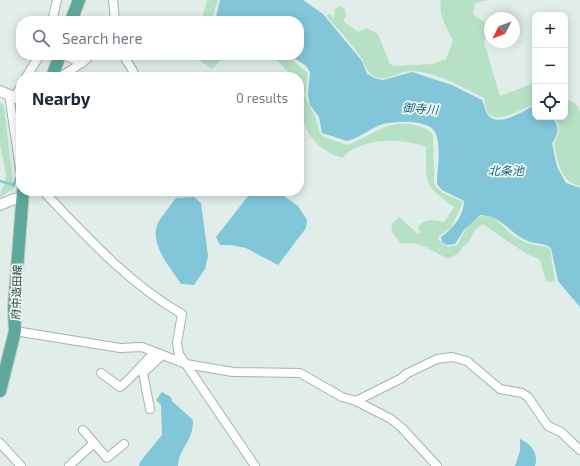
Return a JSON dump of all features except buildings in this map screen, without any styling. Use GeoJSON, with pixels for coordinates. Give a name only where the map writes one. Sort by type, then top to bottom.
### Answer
{"type":"FeatureCollection","features":[{"type":"Feature","properties":{"kind":"main road"},"geometry":{"type":"LineString","coordinates":[[73,16],[79,0]]}},
{"type":"Feature","properties":{"kind":"main road"},"geometry":{"type":"LineString","coordinates":[[54,72],[58,60]]}},
{"type":"Feature","properties":{"kind":"main road","name":"府中造田線"},"geometry":{"type":"LineString","coordinates":[[0,391],[15,331],[14,308],[23,196]]}},
{"type":"Feature","properties":{"kind":"street"},"geometry":{"type":"LineString","coordinates":[[53,16],[57,0]]}},
{"type":"Feature","properties":{"kind":"street"},"geometry":{"type":"LineString","coordinates":[[113,0],[115,16]]}},
{"type":"Feature","properties":{"kind":"street"},"geometry":{"type":"LineString","coordinates":[[29,72],[37,60]]}},
{"type":"Feature","properties":{"kind":"street"},"geometry":{"type":"LineString","coordinates":[[75,60],[82,63]]}},
{"type":"Feature","properties":{"kind":"street"},"geometry":{"type":"LineString","coordinates":[[68,72],[85,60]]}},
{"type":"Feature","properties":{"kind":"street"},"geometry":{"type":"LineString","coordinates":[[126,60],[133,71]]}},
{"type":"Feature","properties":{"kind":"street"},"geometry":{"type":"LineString","coordinates":[[11,96],[16,136]]}},
{"type":"Feature","properties":{"kind":"street"},"geometry":{"type":"LineString","coordinates":[[0,205],[19,196]]}},
{"type":"Feature","properties":{"kind":"street"},"geometry":{"type":"LineString","coordinates":[[48,196],[67,217],[136,282],[158,300],[182,314],[177,344],[179,354],[255,466]]}},
{"type":"Feature","properties":{"kind":"street"},"geometry":{"type":"LineString","coordinates":[[15,331],[120,348],[142,347],[186,364],[233,372],[300,373],[342,397],[356,401],[390,419],[402,428],[437,466]]}},
{"type":"Feature","properties":{"kind":"street"},"geometry":{"type":"LineString","coordinates":[[101,372],[120,387],[128,381],[136,370],[158,354]]}},
{"type":"Feature","properties":{"kind":"street"},"geometry":{"type":"LineString","coordinates":[[150,409],[143,373],[158,354]]}},
{"type":"Feature","properties":{"kind":"street"},"geometry":{"type":"LineString","coordinates":[[356,401],[402,378],[406,374],[426,363],[437,359],[452,357],[467,360],[500,389],[522,393],[528,397],[548,426],[561,432],[580,450]]}},
{"type":"Feature","properties":{"kind":"street"},"geometry":{"type":"LineString","coordinates":[[83,430],[107,458],[124,444]]}},
{"type":"Feature","properties":{"kind":"street"},"geometry":{"type":"LineString","coordinates":[[0,443],[21,466]]}},
{"type":"Feature","properties":{"kind":"street"},"geometry":{"type":"LineString","coordinates":[[69,466],[94,443]]}},
{"type":"Feature","properties":{"kind":"green space"},"geometry":{"type":"Polygon","coordinates":[[[218,0],[213,16],[202,16],[207,1],[218,0]]]}},
{"type":"Feature","properties":{"kind":"green space"},"geometry":{"type":"Polygon","coordinates":[[[441,0],[489,0],[481,1],[475,4],[473,13],[476,17],[484,22],[484,48],[486,48],[500,96],[532,82],[532,105],[518,112],[504,116],[492,116],[488,113],[484,98],[439,77],[412,71],[383,78],[373,76],[368,71],[355,49],[326,15],[330,14],[334,19],[335,9],[340,6],[345,9],[346,16],[343,21],[358,32],[367,28],[378,34],[390,64],[395,66],[433,64],[446,59],[453,41],[442,16],[440,6],[441,0]]]}},
{"type":"Feature","properties":{"kind":"green space"},"geometry":{"type":"Polygon","coordinates":[[[198,60],[221,60],[212,69],[198,60]]]}},
{"type":"Feature","properties":{"kind":"green space"},"geometry":{"type":"Polygon","coordinates":[[[277,60],[292,60],[308,73],[305,96],[316,119],[320,133],[324,137],[347,145],[382,128],[400,123],[425,128],[431,132],[433,135],[434,183],[443,193],[463,202],[451,228],[439,236],[438,239],[448,247],[457,245],[469,225],[475,219],[485,216],[490,217],[499,222],[515,237],[531,244],[550,249],[555,280],[551,282],[546,281],[540,260],[525,253],[483,224],[475,230],[467,245],[463,246],[459,253],[448,259],[414,243],[401,244],[391,230],[393,223],[399,217],[418,234],[420,232],[418,226],[421,223],[430,220],[444,222],[454,207],[444,200],[428,182],[426,147],[409,142],[381,141],[372,142],[355,148],[342,158],[329,152],[318,145],[311,137],[304,122],[304,72],[288,72],[277,60]]]}},
{"type":"Feature","properties":{"kind":"green space"},"geometry":{"type":"Polygon","coordinates":[[[568,100],[575,103],[580,111],[580,186],[573,184],[568,180],[561,170],[554,144],[559,130],[556,120],[568,120],[568,100]]]}},
{"type":"Feature","properties":{"kind":"green space"},"geometry":{"type":"Polygon","coordinates":[[[0,102],[4,106],[13,186],[16,186],[0,198],[6,175],[0,143],[0,102]]]}},
{"type":"Feature","properties":{"kind":"water","name":"北条池"},"geometry":{"type":"Polygon","coordinates":[[[220,0],[303,0],[323,14],[362,61],[367,74],[374,78],[383,80],[412,72],[452,85],[482,100],[488,115],[493,119],[505,119],[532,107],[532,120],[554,120],[557,127],[557,133],[552,143],[557,167],[566,183],[580,188],[580,307],[558,281],[551,248],[546,245],[521,238],[494,218],[480,215],[464,230],[455,244],[447,245],[442,242],[441,237],[457,222],[460,217],[464,201],[442,190],[437,184],[439,158],[438,144],[435,132],[431,128],[426,125],[411,122],[388,123],[378,126],[356,138],[347,141],[322,133],[319,117],[310,105],[308,94],[310,72],[306,66],[297,60],[304,60],[304,16],[216,16],[220,0]]]}},
{"type":"Feature","properties":{"kind":"water"},"geometry":{"type":"Polygon","coordinates":[[[248,196],[284,196],[298,206],[307,220],[306,228],[278,265],[246,248],[220,245],[216,237],[248,196]]]}},
{"type":"Feature","properties":{"kind":"water"},"geometry":{"type":"Polygon","coordinates":[[[194,197],[201,203],[208,256],[205,269],[194,285],[181,284],[166,262],[158,246],[156,229],[159,221],[176,198],[194,197]]]}},
{"type":"Feature","properties":{"kind":"water"},"geometry":{"type":"Polygon","coordinates":[[[162,392],[171,397],[172,401],[193,420],[191,434],[181,454],[178,466],[139,466],[140,462],[162,435],[161,405],[156,400],[162,392]]]}},
{"type":"Feature","properties":{"kind":"water"},"geometry":{"type":"Polygon","coordinates":[[[520,439],[531,446],[535,453],[535,466],[515,466],[520,451],[520,439]]]}},
{"type":"Feature","properties":{"kind":"waterway"},"geometry":{"type":"LineString","coordinates":[[0,181],[14,185],[16,178]]}},
{"type":"Feature","properties":{"kind":"water label","name":"御寺川"},"geometry":{"type":"Point","coordinates":[420,108]}}]}
